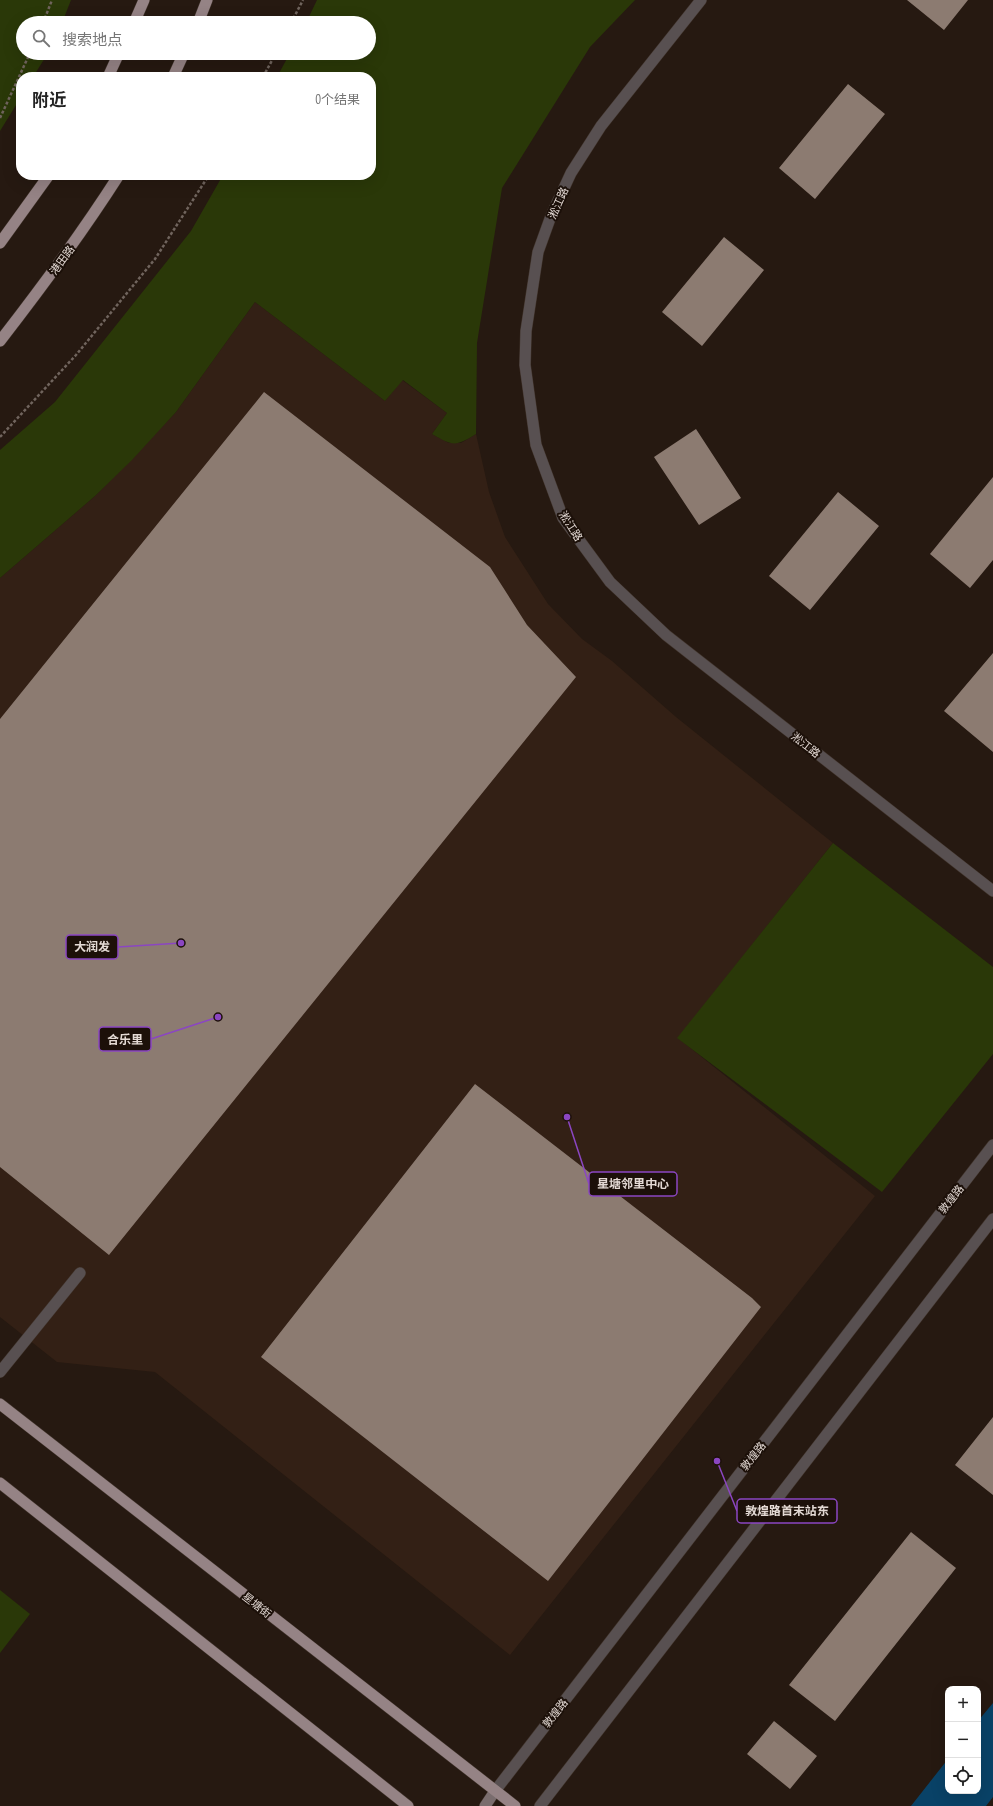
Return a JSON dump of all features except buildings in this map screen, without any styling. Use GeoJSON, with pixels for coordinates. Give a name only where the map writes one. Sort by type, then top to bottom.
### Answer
{"type":"FeatureCollection","features":[{"type":"Feature","properties":{"kind":"main road"},"geometry":{"type":"LineString","coordinates":[[137,16],[144,0]]}},
{"type":"Feature","properties":{"kind":"main road"},"geometry":{"type":"LineString","coordinates":[[201,16],[207,0]]}},
{"type":"Feature","properties":{"kind":"main road"},"geometry":{"type":"LineString","coordinates":[[110,72],[116,60]]}},
{"type":"Feature","properties":{"kind":"main road"},"geometry":{"type":"LineString","coordinates":[[174,72],[180,60]]}},
{"type":"Feature","properties":{"kind":"main road"},"geometry":{"type":"LineString","coordinates":[[0,243],[45,180]]}},
{"type":"Feature","properties":{"kind":"main road","name":"港田路"},"geometry":{"type":"LineString","coordinates":[[0,341],[46,282],[116,180]]}},
{"type":"Feature","properties":{"kind":"main road","name":"星塘街"},"geometry":{"type":"LineString","coordinates":[[0,1404],[515,1806]]}},
{"type":"Feature","properties":{"kind":"main road"},"geometry":{"type":"LineString","coordinates":[[0,1483],[408,1806]]}},
{"type":"Feature","properties":{"kind":"main road","name":"敦煌路"},"geometry":{"type":"LineString","coordinates":[[485,1806],[495,1791]]}},
{"type":"Feature","properties":{"kind":"street","name":"淞江路"},"geometry":{"type":"LineString","coordinates":[[701,0],[601,126],[571,173],[551,216],[538,252],[526,331],[525,365],[536,445],[563,518],[610,582],[666,635],[993,891]]}},
{"type":"Feature","properties":{"kind":"street","name":"敦煌路"},"geometry":{"type":"LineString","coordinates":[[495,1791],[993,1145]]}},
{"type":"Feature","properties":{"kind":"street"},"geometry":{"type":"LineString","coordinates":[[540,1806],[993,1219]]}},
{"type":"Feature","properties":{"kind":"street"},"geometry":{"type":"LineString","coordinates":[[0,1372],[80,1273]]}},
{"type":"Feature","properties":{"kind":"path"},"geometry":{"type":"LineString","coordinates":[[46,16],[52,0]]}},
{"type":"Feature","properties":{"kind":"path"},"geometry":{"type":"LineString","coordinates":[[294,16],[302,0]]}},
{"type":"Feature","properties":{"kind":"path"},"geometry":{"type":"LineString","coordinates":[[21,72],[27,60]]}},
{"type":"Feature","properties":{"kind":"path"},"geometry":{"type":"LineString","coordinates":[[266,72],[272,60]]}},
{"type":"Feature","properties":{"kind":"path"},"geometry":{"type":"LineString","coordinates":[[0,118],[16,83]]}},
{"type":"Feature","properties":{"kind":"path"},"geometry":{"type":"LineString","coordinates":[[0,438],[76,355],[156,259],[206,180]]}},
{"type":"Feature","properties":{"kind":"shaded area"},"geometry":{"type":"Polygon","coordinates":[[[255,302],[385,401],[402,380],[447,413],[432,434],[449,443],[461,443],[476,434],[489,492],[505,537],[548,604],[582,639],[612,661],[676,717],[833,843],[678,1038],[875,1196],[510,1655],[155,1372],[57,1362],[0,1317],[0,578],[95,496],[176,412],[255,302]]]}},
{"type":"Feature","properties":{"kind":"green space"},"geometry":{"type":"Polygon","coordinates":[[[0,0],[71,0],[65,16],[16,16],[16,60],[44,60],[36,72],[16,72],[16,105],[0,131],[0,0]]]}},
{"type":"Feature","properties":{"kind":"green space"},"geometry":{"type":"Polygon","coordinates":[[[317,0],[635,0],[590,47],[502,188],[477,343],[476,434],[458,443],[450,443],[432,434],[447,413],[403,380],[385,401],[255,302],[176,412],[132,460],[95,496],[0,578],[0,450],[55,402],[191,231],[220,180],[376,180],[376,72],[280,72],[286,60],[376,60],[376,16],[309,16],[317,0]]]}},
{"type":"Feature","properties":{"kind":"green space"},"geometry":{"type":"Polygon","coordinates":[[[833,843],[993,967],[993,1054],[882,1192],[677,1038],[833,843]]]}},
{"type":"Feature","properties":{"kind":"green space"},"geometry":{"type":"Polygon","coordinates":[[[0,1590],[30,1614],[0,1653],[0,1590]]]}},
{"type":"Feature","properties":{"kind":"water"},"geometry":{"type":"Polygon","coordinates":[[[993,1703],[993,1797],[986,1806],[911,1806],[945,1763],[945,1794],[981,1794],[981,1717],[993,1703]]]}},
{"type":"Feature","properties":{"kind":"place","name":"大润发"},"geometry":{"type":"Point","coordinates":[181,943]}},
{"type":"Feature","properties":{"kind":"place","name":"合乐里"},"geometry":{"type":"Point","coordinates":[218,1017]}},
{"type":"Feature","properties":{"kind":"place","name":"星塘邻里中心"},"geometry":{"type":"Point","coordinates":[567,1117]}},
{"type":"Feature","properties":{"kind":"place","name":"敦煌路首末站东"},"geometry":{"type":"Point","coordinates":[717,1461]}}]}
